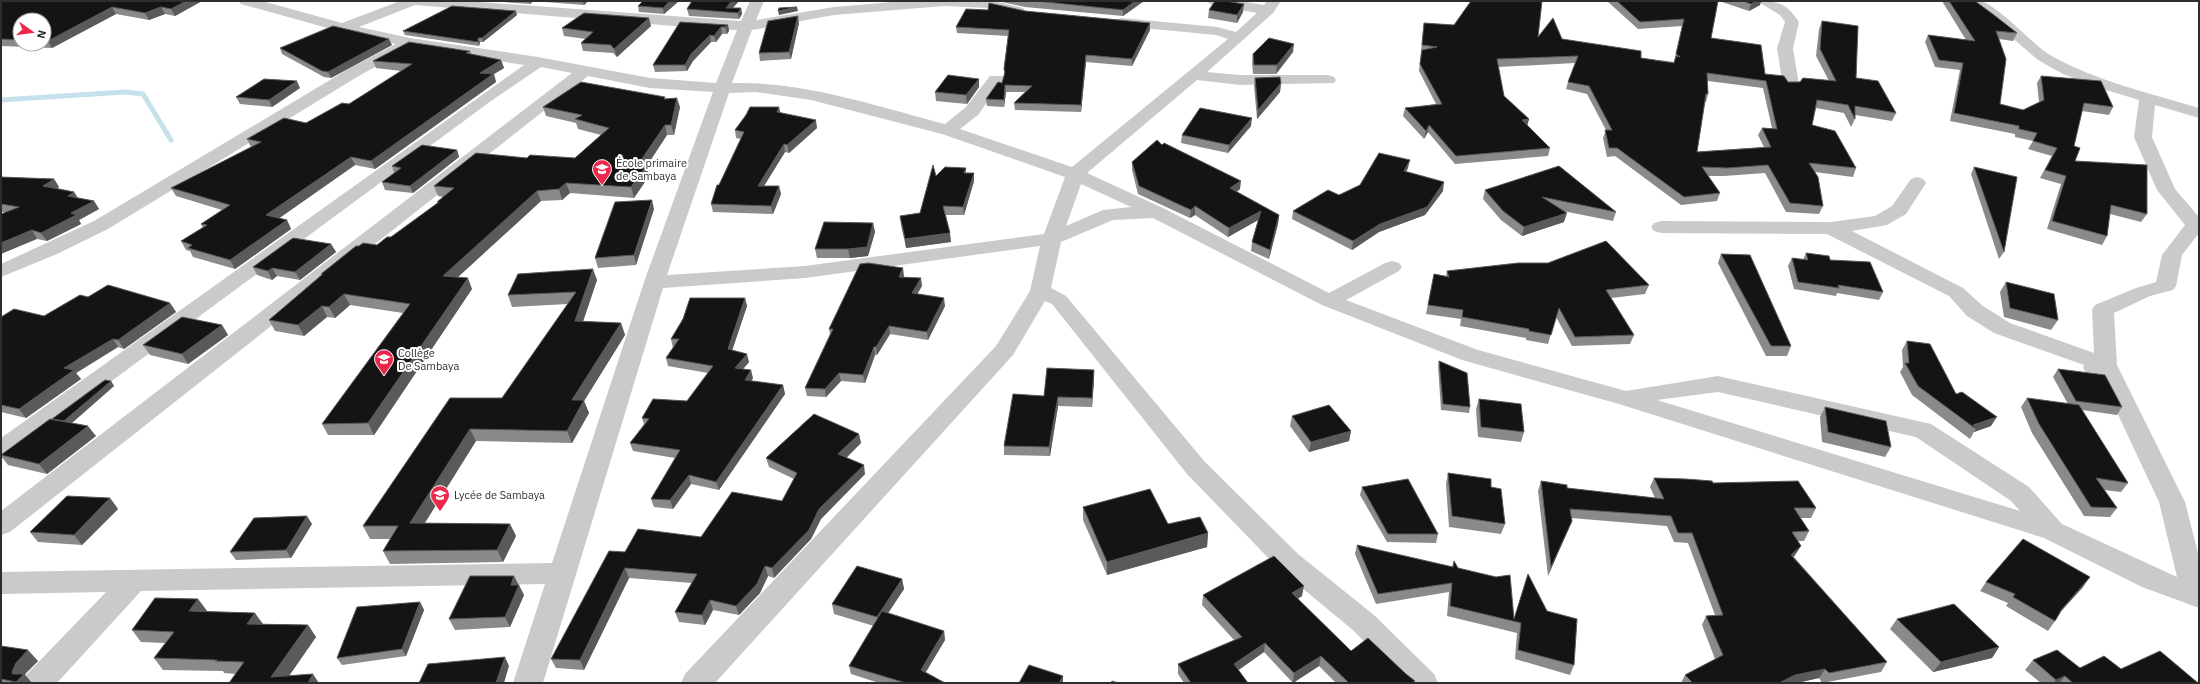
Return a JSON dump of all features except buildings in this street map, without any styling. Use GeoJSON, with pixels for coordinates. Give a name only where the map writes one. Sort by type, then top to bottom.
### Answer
{"type":"FeatureCollection","features":[{"type":"Feature","properties":{"kind":"street"},"geometry":{"type":"LineString","coordinates":[[343,28],[413,1],[747,26],[834,10],[944,2],[989,4],[1033,13]]}},
{"type":"Feature","properties":{"kind":"street"},"geometry":{"type":"LineString","coordinates":[[528,683],[654,282],[722,88],[757,1]]}},
{"type":"Feature","properties":{"kind":"street"},"geometry":{"type":"LineString","coordinates":[[1212,1],[1270,5]]}},
{"type":"Feature","properties":{"kind":"street"},"geometry":{"type":"LineString","coordinates":[[1764,1],[1785,12],[1792,22],[1785,48],[1791,86]]}},
{"type":"Feature","properties":{"kind":"street"},"geometry":{"type":"LineString","coordinates":[[1972,1],[1996,17],[2043,57],[2069,71],[2199,113]]}},
{"type":"Feature","properties":{"kind":"street"},"geometry":{"type":"LineString","coordinates":[[257,2],[343,28],[410,43],[538,62],[650,83],[722,88],[756,87],[811,95],[948,130],[1075,174],[1156,212],[1328,301],[1470,356],[1627,399],[2052,531],[2152,579],[2197,596]]}},
{"type":"Feature","properties":{"kind":"street"},"geometry":{"type":"LineString","coordinates":[[696,683],[1005,350],[1040,291],[1052,240],[1075,174],[1239,37],[1270,5]]}},
{"type":"Feature","properties":{"kind":"street"},"geometry":{"type":"LineString","coordinates":[[1110,21],[1217,31],[1239,37]]}},
{"type":"Feature","properties":{"kind":"street"},"geometry":{"type":"LineString","coordinates":[[1,271],[50,250],[101,225],[356,71],[410,43]]}},
{"type":"Feature","properties":{"kind":"street"},"geometry":{"type":"LineString","coordinates":[[1,450],[485,98],[538,62]]}},
{"type":"Feature","properties":{"kind":"street"},"geometry":{"type":"LineString","coordinates":[[1,525],[585,71]]}},
{"type":"Feature","properties":{"kind":"street"},"geometry":{"type":"LineString","coordinates":[[1194,75],[1240,80],[1328,80]]}},
{"type":"Feature","properties":{"kind":"street"},"geometry":{"type":"LineString","coordinates":[[948,130],[972,111],[996,79]]}},
{"type":"Feature","properties":{"kind":"street"},"geometry":{"type":"LineString","coordinates":[[2148,97],[2144,137],[2166,190],[2197,224],[2172,255],[2166,286],[2143,292],[2103,310],[2100,367],[2172,502],[2197,596]]}},
{"type":"Feature","properties":{"kind":"street"},"geometry":{"type":"LineString","coordinates":[[1661,227],[1831,228],[1880,221],[1899,210],[1917,183]]}},
{"type":"Feature","properties":{"kind":"street"},"geometry":{"type":"LineString","coordinates":[[654,282],[805,272],[1052,240],[1110,214],[1156,212]]}},
{"type":"Feature","properties":{"kind":"street"},"geometry":{"type":"LineString","coordinates":[[1831,228],[1956,292],[1975,311],[2002,328],[2100,367]]}},
{"type":"Feature","properties":{"kind":"street"},"geometry":{"type":"LineString","coordinates":[[1328,301],[1392,267]]}},
{"type":"Feature","properties":{"kind":"street"},"geometry":{"type":"LineString","coordinates":[[1040,291],[1059,300],[1196,468],[1288,561],[1364,624],[1423,683]]}},
{"type":"Feature","properties":{"kind":"street"},"geometry":{"type":"LineString","coordinates":[[1627,399],[1653,393],[1718,384],[1922,430],[2020,494],[2052,531]]}},
{"type":"Feature","properties":{"kind":"street"},"geometry":{"type":"LineString","coordinates":[[1,583],[563,573]]}},
{"type":"Feature","properties":{"kind":"street"},"geometry":{"type":"LineString","coordinates":[[38,683],[134,581]]}},
{"type":"Feature","properties":{"kind":"waterway"},"geometry":{"type":"LineString","coordinates":[[1,100],[125,92],[143,94],[171,140]]}},
{"type":"Feature","properties":{"kind":"place","name":"École primaire de Sambaya"},"geometry":{"type":"Point","coordinates":[602,186]}},
{"type":"Feature","properties":{"kind":"place","name":"Collège De Sambaya"},"geometry":{"type":"Point","coordinates":[384,376]}},
{"type":"Feature","properties":{"kind":"place","name":"Lycée de Sambaya"},"geometry":{"type":"Point","coordinates":[440,512]}}]}
